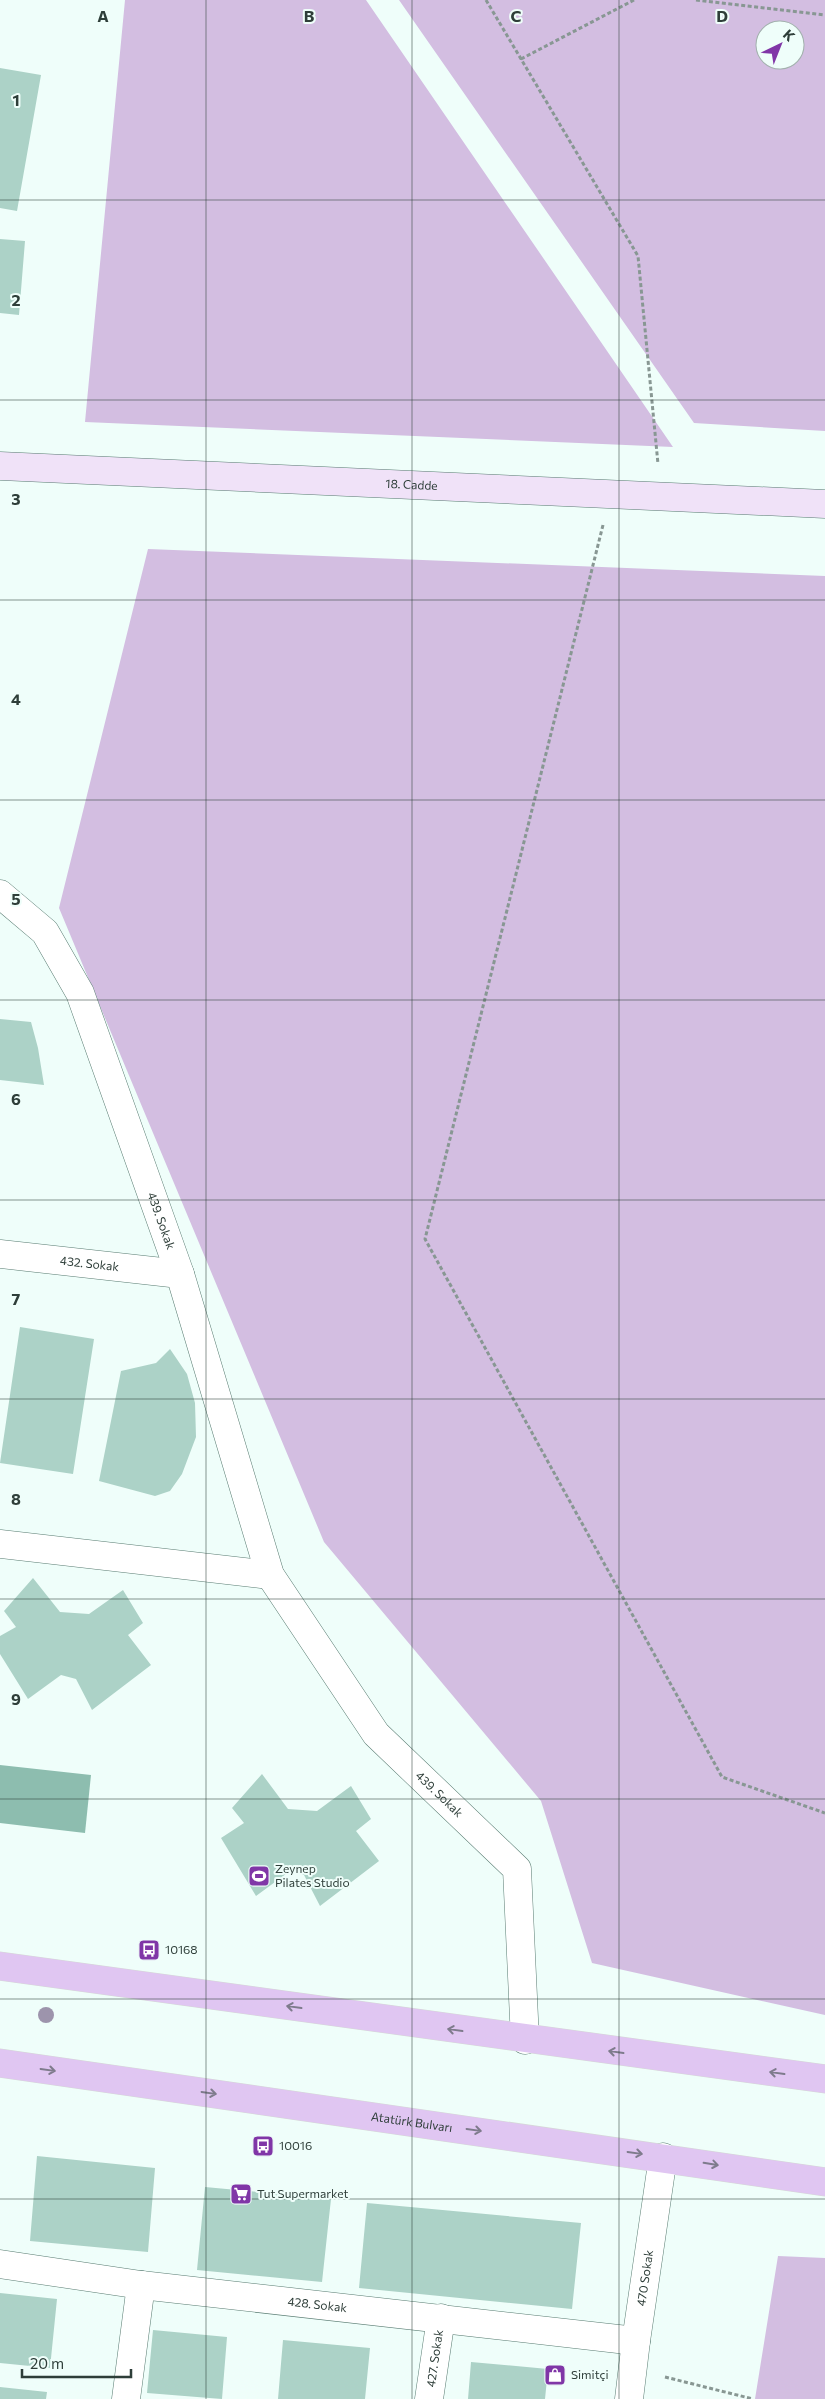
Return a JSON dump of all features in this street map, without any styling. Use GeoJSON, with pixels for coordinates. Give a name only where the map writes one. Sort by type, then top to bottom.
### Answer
{"type":"FeatureCollection","features":[{"type":"Feature","properties":{"kind":"main road"},"geometry":{"type":"LineString","coordinates":[[0,1966],[524,2040],[825,2080]]}},
{"type":"Feature","properties":{"kind":"main road","name":"Atatürk Bulvarı"},"geometry":{"type":"LineString","coordinates":[[0,2064],[662,2157],[825,2182]]}},
{"type":"Feature","properties":{"kind":"street","name":"18. Cadde"},"geometry":{"type":"LineString","coordinates":[[0,466],[825,504]]}},
{"type":"Feature","properties":{"kind":"street","name":"439. Sokak"},"geometry":{"type":"LineString","coordinates":[[0,894],[45,932],[80,993],[180,1274],[270,1575],[376,1734],[517,1869],[524,2040]]}},
{"type":"Feature","properties":{"kind":"street","name":"432. Sokak"},"geometry":{"type":"LineString","coordinates":[[0,1254],[180,1274]]}},
{"type":"Feature","properties":{"kind":"street"},"geometry":{"type":"LineString","coordinates":[[0,1544],[270,1575]]}},
{"type":"Feature","properties":{"kind":"street","name":"470 Sokak"},"geometry":{"type":"LineString","coordinates":[[629,2399],[662,2157]]}},
{"type":"Feature","properties":{"kind":"street","name":"428. Sokak"},"geometry":{"type":"LineString","coordinates":[[0,2264],[142,2284],[636,2341]]}},
{"type":"Feature","properties":{"kind":"street"},"geometry":{"type":"LineString","coordinates":[[126,2399],[142,2284]]}},
{"type":"Feature","properties":{"kind":"street","name":"427. Sokak"},"geometry":{"type":"LineString","coordinates":[[429,2399],[441,2318]]}},
{"type":"Feature","properties":{"kind":"path"},"geometry":{"type":"LineString","coordinates":[[486,0],[638,256],[662,496]]}},
{"type":"Feature","properties":{"kind":"path"},"geometry":{"type":"LineString","coordinates":[[521,59],[634,0]]}},
{"type":"Feature","properties":{"kind":"path"},"geometry":{"type":"LineString","coordinates":[[696,0],[825,15]]}},
{"type":"Feature","properties":{"kind":"path"},"geometry":{"type":"LineString","coordinates":[[611,494],[425,1239],[722,1777],[825,1813]]}},
{"type":"Feature","properties":{"kind":"path"},"geometry":{"type":"LineString","coordinates":[[633,2369],[753,2399]]}},
{"type":"Feature","properties":{"kind":"shaded area"},"geometry":{"type":"Polygon","coordinates":[[[125,0],[366,0],[673,447],[85,422],[125,0]]]}},
{"type":"Feature","properties":{"kind":"shaded area"},"geometry":{"type":"Polygon","coordinates":[[[399,0],[825,0],[825,431],[694,423],[399,0]]]}},
{"type":"Feature","properties":{"kind":"shaded area"},"geometry":{"type":"Polygon","coordinates":[[[148,549],[825,576],[825,2015],[592,1963],[541,1801],[324,1542],[59,908],[148,549]]]}},
{"type":"Feature","properties":{"kind":"shaded area"},"geometry":{"type":"Polygon","coordinates":[[[0,1765],[91,1775],[85,1833],[0,1823],[0,1765]]]}},
{"type":"Feature","properties":{"kind":"shaded area"},"geometry":{"type":"Polygon","coordinates":[[[778,2256],[825,2258],[825,2399],[755,2399],[778,2256]]]}},
{"type":"Feature","properties":{"kind":"building"},"geometry":{"type":"Polygon","coordinates":[[[0,68],[41,75],[17,211],[0,208],[0,68]]]}},
{"type":"Feature","properties":{"kind":"building"},"geometry":{"type":"Polygon","coordinates":[[[0,239],[25,241],[19,315],[0,313],[0,239]]]}},
{"type":"Feature","properties":{"kind":"building"},"geometry":{"type":"Polygon","coordinates":[[[0,1019],[31,1022],[38,1048],[44,1085],[0,1080],[0,1019]]]}},
{"type":"Feature","properties":{"kind":"building"},"geometry":{"type":"Polygon","coordinates":[[[20,1327],[94,1339],[73,1474],[0,1463],[20,1327]]]}},
{"type":"Feature","properties":{"kind":"building"},"geometry":{"type":"Polygon","coordinates":[[[170,1349],[187,1374],[195,1403],[196,1437],[182,1474],[170,1491],[155,1496],[99,1481],[121,1371],[156,1363],[170,1349]]]}},
{"type":"Feature","properties":{"kind":"building"},"geometry":{"type":"Polygon","coordinates":[[[33,1578],[60,1612],[89,1614],[123,1590],[143,1623],[128,1635],[151,1665],[92,1710],[76,1679],[61,1675],[28,1699],[0,1654],[0,1636],[16,1627],[4,1611],[33,1578]]]}},
{"type":"Feature","properties":{"kind":"building"},"geometry":{"type":"Polygon","coordinates":[[[262,1774],[288,1809],[317,1811],[351,1786],[371,1819],[356,1831],[379,1861],[320,1906],[304,1875],[290,1871],[256,1896],[221,1838],[244,1823],[232,1808],[262,1774]]]}},
{"type":"Feature","properties":{"kind":"building"},"geometry":{"type":"Polygon","coordinates":[[[37,2156],[155,2168],[148,2252],[30,2241],[37,2156]]]}},
{"type":"Feature","properties":{"kind":"building"},"geometry":{"type":"Polygon","coordinates":[[[205,2187],[331,2199],[322,2282],[197,2270],[205,2187]]]}},
{"type":"Feature","properties":{"kind":"building"},"geometry":{"type":"Polygon","coordinates":[[[367,2203],[581,2223],[572,2309],[359,2288],[367,2203]]]}},
{"type":"Feature","properties":{"kind":"building"},"geometry":{"type":"Polygon","coordinates":[[[0,2293],[57,2299],[50,2368],[0,2363],[0,2293]]]}},
{"type":"Feature","properties":{"kind":"building"},"geometry":{"type":"Polygon","coordinates":[[[153,2330],[227,2337],[222,2399],[147,2393],[153,2330]]]}},
{"type":"Feature","properties":{"kind":"building"},"geometry":{"type":"Polygon","coordinates":[[[283,2340],[370,2348],[365,2399],[278,2399],[283,2340]]]}},
{"type":"Feature","properties":{"kind":"building"},"geometry":{"type":"Polygon","coordinates":[[[471,2362],[548,2369],[545,2399],[468,2399],[471,2362]]]}},
{"type":"Feature","properties":{"kind":"building"},"geometry":{"type":"Polygon","coordinates":[[[0,2387],[47,2392],[46,2399],[0,2399],[0,2387]]]}},
{"type":"Feature","properties":{"kind":"place","name":"Zeynep Pilates Studio"},"geometry":{"type":"Point","coordinates":[259,1876]}},
{"type":"Feature","properties":{"kind":"place","name":"10168"},"geometry":{"type":"Point","coordinates":[149,1950]}},
{"type":"Feature","properties":{"kind":"place","name":"10016"},"geometry":{"type":"Point","coordinates":[263,2146]}},
{"type":"Feature","properties":{"kind":"place","name":"Tut Supermarket"},"geometry":{"type":"Point","coordinates":[241,2194]}},
{"type":"Feature","properties":{"kind":"place","name":"Simitçi"},"geometry":{"type":"Point","coordinates":[555,2375]}}]}
